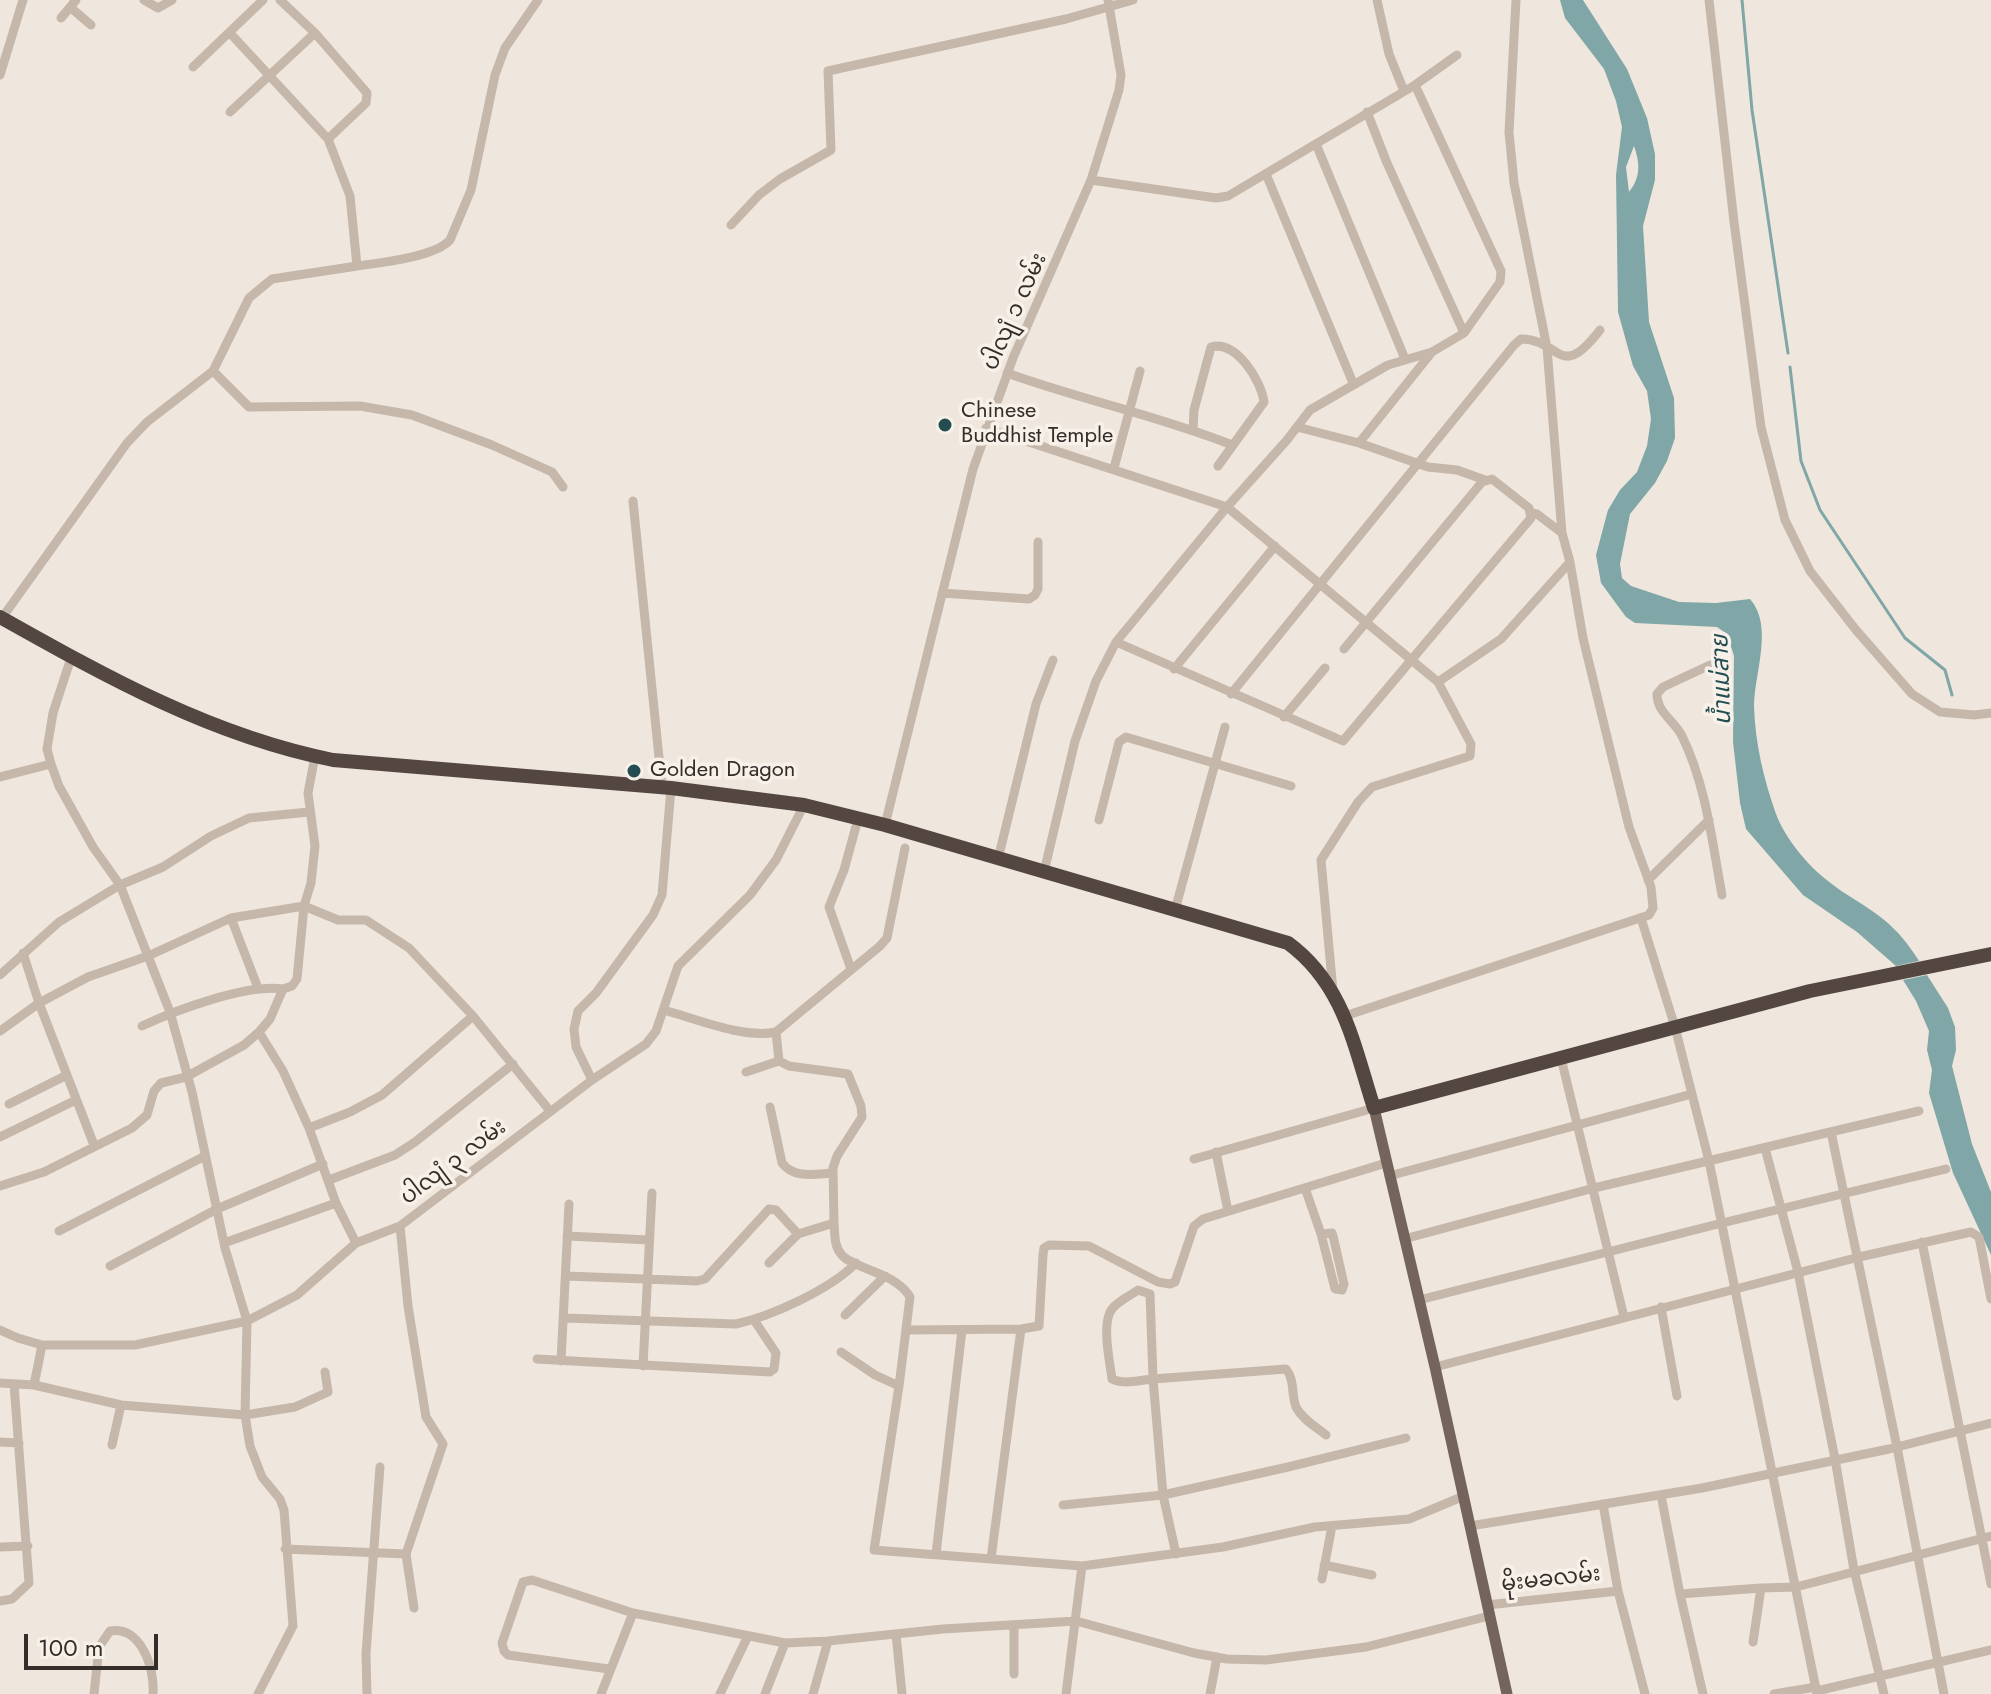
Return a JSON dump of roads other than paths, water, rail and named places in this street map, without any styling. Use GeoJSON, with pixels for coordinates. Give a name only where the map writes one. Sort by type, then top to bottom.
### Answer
{"type":"FeatureCollection","features":[{"type":"Feature","properties":{"kind":"highway"},"geometry":{"type":"LineString","coordinates":[[1,618],[71,658],[183,714],[244,737],[315,756],[666,788],[804,805],[885,825],[1288,943],[1313,963],[1333,991],[1345,1016],[1374,1108],[1810,991],[1991,954]]}},
{"type":"Feature","properties":{"kind":"main road"},"geometry":{"type":"LineString","coordinates":[[1374,1108],[1507,1694]]}},
{"type":"Feature","properties":{"kind":"street"},"geometry":{"type":"LineString","coordinates":[[0,75],[4,46],[23,0]]}},
{"type":"Feature","properties":{"kind":"street"},"geometry":{"type":"LineString","coordinates":[[144,0],[158,8],[172,0]]}},
{"type":"Feature","properties":{"kind":"street"},"geometry":{"type":"LineString","coordinates":[[193,67],[263,0]]}},
{"type":"Feature","properties":{"kind":"street"},"geometry":{"type":"LineString","coordinates":[[280,0],[315,33],[369,97],[328,139]]}},
{"type":"Feature","properties":{"kind":"street"},"geometry":{"type":"LineString","coordinates":[[1,618],[127,443],[147,422],[213,371],[249,298],[272,279],[395,261],[445,246],[471,190],[491,89],[500,61],[505,48],[538,0]]}},
{"type":"Feature","properties":{"kind":"street"},"geometry":{"type":"LineString","coordinates":[[731,225],[759,195],[780,179],[831,150],[828,71],[1066,19],[1109,3],[1133,0]]}},
{"type":"Feature","properties":{"kind":"street"},"geometry":{"type":"LineString","coordinates":[[1377,0],[1389,54],[1404,91]]}},
{"type":"Feature","properties":{"kind":"street"},"geometry":{"type":"LineString","coordinates":[[1345,1016],[1641,918],[1649,915],[1653,908],[1648,880],[1629,827],[1583,638],[1562,533],[1547,348],[1514,183],[1509,132],[1516,0]]}},
{"type":"Feature","properties":{"kind":"street"},"geometry":{"type":"LineString","coordinates":[[1709,0],[1761,427],[1785,520],[1810,571],[1912,694],[1940,712],[1991,713]]}},
{"type":"Feature","properties":{"kind":"street"},"geometry":{"type":"LineString","coordinates":[[61,18],[73,3],[91,25]]}},
{"type":"Feature","properties":{"kind":"street","name":"ပါလျံ ၁ လမ်း"},"geometry":{"type":"LineString","coordinates":[[885,825],[973,469],[986,428],[1091,180],[1119,90],[1121,75],[1109,3]]}},
{"type":"Feature","properties":{"kind":"street"},"geometry":{"type":"LineString","coordinates":[[230,33],[328,139],[350,196],[357,266]]}},
{"type":"Feature","properties":{"kind":"street"},"geometry":{"type":"LineString","coordinates":[[230,112],[315,33]]}},
{"type":"Feature","properties":{"kind":"street"},"geometry":{"type":"LineString","coordinates":[[1091,180],[1216,198],[1234,194],[1415,85],[1457,55]]}},
{"type":"Feature","properties":{"kind":"street"},"geometry":{"type":"LineString","coordinates":[[1044,872],[1075,741],[1096,681],[1116,642],[1310,410],[1353,383],[1405,359],[1432,352],[1464,333],[1500,282],[1501,271],[1415,85]]}},
{"type":"Feature","properties":{"kind":"street"},"geometry":{"type":"LineString","coordinates":[[1367,112],[1464,333]]}},
{"type":"Feature","properties":{"kind":"street"},"geometry":{"type":"LineString","coordinates":[[1316,144],[1405,359]]}},
{"type":"Feature","properties":{"kind":"street"},"geometry":{"type":"LineString","coordinates":[[1266,174],[1353,383]]}},
{"type":"Feature","properties":{"kind":"street"},"geometry":{"type":"LineString","coordinates":[[1231,694],[1521,339],[1535,341],[1556,354],[1576,354],[1586,348],[1600,330]]}},
{"type":"Feature","properties":{"kind":"street"},"geometry":{"type":"LineString","coordinates":[[1193,430],[1194,410],[1211,347],[1216,345],[1233,350],[1262,392],[1264,402],[1218,466]]}},
{"type":"Feature","properties":{"kind":"street"},"geometry":{"type":"LineString","coordinates":[[1359,443],[1432,352]]}},
{"type":"Feature","properties":{"kind":"street"},"geometry":{"type":"LineString","coordinates":[[213,371],[249,407],[360,406],[412,415],[552,472],[563,487]]}},
{"type":"Feature","properties":{"kind":"street"},"geometry":{"type":"LineString","coordinates":[[1114,468],[1140,371]]}},
{"type":"Feature","properties":{"kind":"street"},"geometry":{"type":"LineString","coordinates":[[1007,373],[1065,394],[1193,430],[1232,445]]}},
{"type":"Feature","properties":{"kind":"street"},"geometry":{"type":"LineString","coordinates":[[1297,427],[1359,443],[1420,464],[1457,470],[1485,480],[1492,479],[1532,513],[1562,533]]}},
{"type":"Feature","properties":{"kind":"street"},"geometry":{"type":"LineString","coordinates":[[986,428],[1227,507],[1438,682],[1471,744],[1472,752],[1470,756],[1454,762],[1372,787],[1358,802],[1321,860],[1333,991]]}},
{"type":"Feature","properties":{"kind":"street"},"geometry":{"type":"LineString","coordinates":[[1344,649],[1485,480]]}},
{"type":"Feature","properties":{"kind":"street"},"geometry":{"type":"LineString","coordinates":[[592,1080],[576,1047],[574,1029],[578,1011],[596,993],[645,926],[662,895],[666,788],[633,501]]}},
{"type":"Feature","properties":{"kind":"street"},"geometry":{"type":"LineString","coordinates":[[1116,642],[1343,741],[1531,518],[1532,513]]}},
{"type":"Feature","properties":{"kind":"street"},"geometry":{"type":"LineString","coordinates":[[942,593],[1029,599],[1038,589],[1038,542]]}},
{"type":"Feature","properties":{"kind":"street"},"geometry":{"type":"LineString","coordinates":[[1174,669],[1275,546]]}},
{"type":"Feature","properties":{"kind":"street"},"geometry":{"type":"LineString","coordinates":[[1438,682],[1501,639],[1570,562]]}},
{"type":"Feature","properties":{"kind":"street"},"geometry":{"type":"LineString","coordinates":[[71,658],[53,713],[47,749],[59,786],[93,847],[120,885],[170,1012],[224,1243],[247,1321],[245,1415],[255,1463],[284,1510],[293,1626],[258,1694]]}},
{"type":"Feature","properties":{"kind":"street"},"geometry":{"type":"LineString","coordinates":[[998,859],[1036,704],[1053,660]]}},
{"type":"Feature","properties":{"kind":"street"},"geometry":{"type":"LineString","coordinates":[[1710,665],[1663,687],[1657,694],[1660,710],[1680,732],[1696,768],[1722,895]]}},
{"type":"Feature","properties":{"kind":"street"},"geometry":{"type":"LineString","coordinates":[[1284,717],[1325,668]]}},
{"type":"Feature","properties":{"kind":"street"},"geometry":{"type":"LineString","coordinates":[[1175,910],[1225,727]]}},
{"type":"Feature","properties":{"kind":"street"},"geometry":{"type":"LineString","coordinates":[[1099,820],[1119,742],[1126,737],[1291,786]]}},
{"type":"Feature","properties":{"kind":"street"},"geometry":{"type":"LineString","coordinates":[[142,1026],[170,1012],[258,988],[283,989],[292,986],[297,979],[304,906],[311,883],[315,846],[308,793],[315,756]]}},
{"type":"Feature","properties":{"kind":"street"},"geometry":{"type":"LineString","coordinates":[[0,777],[51,764]]}},
{"type":"Feature","properties":{"kind":"street","name":"ပါလျံ ၃ လမ်း"},"geometry":{"type":"LineString","coordinates":[[0,1330],[42,1345],[135,1345],[247,1321],[297,1295],[356,1243],[400,1226],[498,1154],[550,1111],[646,1044],[656,1031],[678,966],[750,895],[776,860],[804,805]]}},
{"type":"Feature","properties":{"kind":"street"},"geometry":{"type":"LineString","coordinates":[[0,975],[59,922],[120,885],[163,867],[211,836],[249,818],[309,812]]}},
{"type":"Feature","properties":{"kind":"street"},"geometry":{"type":"LineString","coordinates":[[851,969],[829,907],[844,870],[858,819]]}},
{"type":"Feature","properties":{"kind":"street"},"geometry":{"type":"LineString","coordinates":[[1648,880],[1709,820]]}},
{"type":"Feature","properties":{"kind":"street"},"geometry":{"type":"LineString","coordinates":[[664,1010],[746,1032],[776,1032],[887,938],[905,848]]}},
{"type":"Feature","properties":{"kind":"street"},"geometry":{"type":"LineString","coordinates":[[0,1031],[39,1003],[88,977],[148,956],[231,918],[304,906],[338,920],[366,920],[409,948],[473,1016],[550,1111]]}},
{"type":"Feature","properties":{"kind":"street"},"geometry":{"type":"LineString","coordinates":[[231,918],[258,988]]}},
{"type":"Feature","properties":{"kind":"street"},"geometry":{"type":"LineString","coordinates":[[1641,918],[1675,1027],[1709,1161],[1817,1691]]}},
{"type":"Feature","properties":{"kind":"street"},"geometry":{"type":"LineString","coordinates":[[23,953],[94,1145]]}},
{"type":"Feature","properties":{"kind":"street"},"geometry":{"type":"LineString","coordinates":[[0,1186],[8,1186],[44,1172],[132,1128],[147,1115],[154,1091],[161,1083],[186,1077],[244,1045],[259,1032],[270,1019],[283,989]]}},
{"type":"Feature","properties":{"kind":"street"},"geometry":{"type":"LineString","coordinates":[[309,1128],[382,1095],[473,1016]]}},
{"type":"Feature","properties":{"kind":"street"},"geometry":{"type":"LineString","coordinates":[[259,1032],[283,1071],[309,1128],[336,1203],[356,1243]]}},
{"type":"Feature","properties":{"kind":"street"},"geometry":{"type":"LineString","coordinates":[[776,1032],[779,1061]]}},
{"type":"Feature","properties":{"kind":"street"},"geometry":{"type":"LineString","coordinates":[[1561,1058],[1624,1317]]}},
{"type":"Feature","properties":{"kind":"street"},"geometry":{"type":"LineString","coordinates":[[746,1072],[779,1061],[789,1066],[848,1074],[861,1106],[862,1117],[837,1156],[833,1173],[834,1223],[839,1253],[885,1276],[906,1290],[910,1297],[874,1550],[1082,1566],[1223,1547],[1315,1527],[1409,1519],[1464,1496]]}},
{"type":"Feature","properties":{"kind":"street"},"geometry":{"type":"LineString","coordinates":[[329,1180],[395,1155],[513,1064]]}},
{"type":"Feature","properties":{"kind":"street"},"geometry":{"type":"LineString","coordinates":[[9,1104],[67,1075]]}},
{"type":"Feature","properties":{"kind":"street"},"geometry":{"type":"LineString","coordinates":[[1326,1435],[1306,1420],[1296,1407],[1291,1376],[1286,1369],[1117,1382],[1112,1379],[1109,1353],[1107,1325],[1111,1309],[1138,1290],[1145,1291],[1175,1282],[1194,1226],[1203,1219],[1305,1188],[1579,1125],[1692,1094]]}},
{"type":"Feature","properties":{"kind":"street"},"geometry":{"type":"LineString","coordinates":[[0,1137],[76,1100]]}},
{"type":"Feature","properties":{"kind":"street"},"geometry":{"type":"LineString","coordinates":[[770,1107],[782,1163],[787,1170],[796,1174],[833,1173]]}},
{"type":"Feature","properties":{"kind":"street"},"geometry":{"type":"LineString","coordinates":[[1194,1159],[1374,1108]]}},
{"type":"Feature","properties":{"kind":"street"},"geometry":{"type":"LineString","coordinates":[[1404,1239],[1594,1188],[1919,1111]]}},
{"type":"Feature","properties":{"kind":"street"},"geometry":{"type":"LineString","coordinates":[[1831,1132],[1859,1257],[1944,1694]]}},
{"type":"Feature","properties":{"kind":"street"},"geometry":{"type":"LineString","coordinates":[[1765,1148],[1798,1272],[1854,1570],[1884,1694]]}},
{"type":"Feature","properties":{"kind":"street"},"geometry":{"type":"LineString","coordinates":[[1216,1152],[1228,1211]]}},
{"type":"Feature","properties":{"kind":"street"},"geometry":{"type":"LineString","coordinates":[[59,1231],[205,1156]]}},
{"type":"Feature","properties":{"kind":"street"},"geometry":{"type":"LineString","coordinates":[[110,1266],[217,1209],[323,1164]]}},
{"type":"Feature","properties":{"kind":"street"},"geometry":{"type":"LineString","coordinates":[[1419,1300],[1946,1169]]}},
{"type":"Feature","properties":{"kind":"street"},"geometry":{"type":"LineString","coordinates":[[1305,1188],[1335,1289],[1342,1290],[1344,1284],[1332,1233],[1321,1234]]}},
{"type":"Feature","properties":{"kind":"street"},"geometry":{"type":"LineString","coordinates":[[643,1366],[652,1193]]}},
{"type":"Feature","properties":{"kind":"street"},"geometry":{"type":"LineString","coordinates":[[224,1243],[336,1203]]}},
{"type":"Feature","properties":{"kind":"street"},"geometry":{"type":"LineString","coordinates":[[561,1361],[569,1204]]}},
{"type":"Feature","properties":{"kind":"street"},"geometry":{"type":"LineString","coordinates":[[566,1276],[705,1279],[769,1209],[776,1210],[798,1234]]}},
{"type":"Feature","properties":{"kind":"street"},"geometry":{"type":"LineString","coordinates":[[769,1263],[798,1234],[834,1223]]}},
{"type":"Feature","properties":{"kind":"street"},"geometry":{"type":"LineString","coordinates":[[400,1226],[408,1306],[426,1417],[443,1444],[406,1554],[414,1608]]}},
{"type":"Feature","properties":{"kind":"street"},"geometry":{"type":"LineString","coordinates":[[1435,1367],[1798,1272],[1922,1242],[1976,1233],[1991,1299]]}},
{"type":"Feature","properties":{"kind":"street"},"geometry":{"type":"LineString","coordinates":[[567,1236],[649,1240]]}},
{"type":"Feature","properties":{"kind":"street"},"geometry":{"type":"LineString","coordinates":[[1922,1242],[1958,1430],[1986,1537],[1991,1584]]}},
{"type":"Feature","properties":{"kind":"street"},"geometry":{"type":"LineString","coordinates":[[906,1330],[1021,1329],[1039,1326],[1043,1255],[1044,1248],[1049,1245],[1089,1246],[1158,1282],[1170,1284]]}},
{"type":"Feature","properties":{"kind":"street"},"geometry":{"type":"LineString","coordinates":[[564,1318],[714,1324],[754,1320],[840,1279],[856,1263]]}},
{"type":"Feature","properties":{"kind":"street"},"geometry":{"type":"LineString","coordinates":[[845,1315],[885,1276]]}},
{"type":"Feature","properties":{"kind":"street"},"geometry":{"type":"LineString","coordinates":[[1145,1291],[1150,1299],[1163,1495],[1176,1554]]}},
{"type":"Feature","properties":{"kind":"street"},"geometry":{"type":"LineString","coordinates":[[1661,1307],[1677,1396]]}},
{"type":"Feature","properties":{"kind":"street"},"geometry":{"type":"LineString","coordinates":[[537,1359],[770,1372],[777,1362],[776,1353],[754,1320]]}},
{"type":"Feature","properties":{"kind":"street"},"geometry":{"type":"LineString","coordinates":[[991,1559],[1021,1329]]}},
{"type":"Feature","properties":{"kind":"street"},"geometry":{"type":"LineString","coordinates":[[936,1554],[962,1330]]}},
{"type":"Feature","properties":{"kind":"street"},"geometry":{"type":"LineString","coordinates":[[34,1385],[42,1345]]}},
{"type":"Feature","properties":{"kind":"street"},"geometry":{"type":"LineString","coordinates":[[841,1352],[875,1375],[899,1386]]}},
{"type":"Feature","properties":{"kind":"street"},"geometry":{"type":"LineString","coordinates":[[0,1383],[34,1385],[121,1405],[245,1415],[295,1407],[328,1392],[325,1372]]}},
{"type":"Feature","properties":{"kind":"street"},"geometry":{"type":"LineString","coordinates":[[0,1601],[12,1599],[29,1583],[14,1384]]}},
{"type":"Feature","properties":{"kind":"street"},"geometry":{"type":"LineString","coordinates":[[112,1445],[121,1405]]}},
{"type":"Feature","properties":{"kind":"street"},"geometry":{"type":"LineString","coordinates":[[1470,1526],[1661,1495],[1897,1447],[1991,1423]]}},
{"type":"Feature","properties":{"kind":"street"},"geometry":{"type":"LineString","coordinates":[[1063,1505],[1163,1495],[1406,1438]]}},
{"type":"Feature","properties":{"kind":"street"},"geometry":{"type":"LineString","coordinates":[[0,1442],[19,1443]]}},
{"type":"Feature","properties":{"kind":"street"},"geometry":{"type":"LineString","coordinates":[[367,1694],[366,1654],[380,1467]]}},
{"type":"Feature","properties":{"kind":"street"},"geometry":{"type":"LineString","coordinates":[[1661,1495],[1703,1694]]}},
{"type":"Feature","properties":{"kind":"street"},"geometry":{"type":"LineString","coordinates":[[1603,1504],[1618,1591],[1645,1694]]}},
{"type":"Feature","properties":{"kind":"street"},"geometry":{"type":"LineString","coordinates":[[1322,1579],[1332,1526]]}},
{"type":"Feature","properties":{"kind":"street"},"geometry":{"type":"LineString","coordinates":[[1680,1594],[1796,1587],[1986,1537]]}},
{"type":"Feature","properties":{"kind":"street"},"geometry":{"type":"LineString","coordinates":[[0,1547],[28,1546]]}},
{"type":"Feature","properties":{"kind":"street"},"geometry":{"type":"LineString","coordinates":[[285,1549],[406,1554]]}},
{"type":"Feature","properties":{"kind":"street"},"geometry":{"type":"LineString","coordinates":[[1324,1565],[1372,1575]]}},
{"type":"Feature","properties":{"kind":"street"},"geometry":{"type":"LineString","coordinates":[[1066,1694],[1082,1566]]}},
{"type":"Feature","properties":{"kind":"street","name":"မိုးမခလမ်း"},"geometry":{"type":"LineString","coordinates":[[609,1669],[508,1655],[504,1651],[502,1643],[523,1582],[532,1580],[633,1613],[785,1643],[1076,1621],[1217,1657],[1266,1660],[1366,1647],[1488,1611],[1618,1591]]}},
{"type":"Feature","properties":{"kind":"street"},"geometry":{"type":"LineString","coordinates":[[1753,1642],[1761,1588]]}},
{"type":"Feature","properties":{"kind":"street"},"geometry":{"type":"LineString","coordinates":[[601,1694],[633,1613]]}},
{"type":"Feature","properties":{"kind":"street"},"geometry":{"type":"LineString","coordinates":[[1014,1625],[1014,1674]]}},
{"type":"Feature","properties":{"kind":"street"},"geometry":{"type":"LineString","coordinates":[[94,1694],[99,1647],[110,1631],[117,1630],[125,1630],[140,1645],[154,1678],[153,1694]]}},
{"type":"Feature","properties":{"kind":"street"},"geometry":{"type":"LineString","coordinates":[[896,1634],[902,1694]]}},
{"type":"Feature","properties":{"kind":"street"},"geometry":{"type":"LineString","coordinates":[[720,1694],[748,1636]]}},
{"type":"Feature","properties":{"kind":"street"},"geometry":{"type":"LineString","coordinates":[[813,1694],[828,1641]]}},
{"type":"Feature","properties":{"kind":"street"},"geometry":{"type":"LineString","coordinates":[[765,1694],[785,1643]]}},
{"type":"Feature","properties":{"kind":"street"},"geometry":{"type":"LineString","coordinates":[[1774,1694],[1817,1691],[1991,1650]]}},
{"type":"Feature","properties":{"kind":"street"},"geometry":{"type":"LineString","coordinates":[[1210,1694],[1217,1657]]}},
{"type":"Feature","properties":{"kind":"water"},"geometry":{"type":"Polygon","coordinates":[[[1560,0],[1583,0],[1627,69],[1647,118],[1655,154],[1655,180],[1643,226],[1649,322],[1674,398],[1675,438],[1655,483],[1630,514],[1620,564],[1622,578],[1631,586],[1679,602],[1716,603],[1750,599],[1757,610],[1762,636],[1754,706],[1756,734],[1764,775],[1780,823],[1812,867],[1888,924],[1903,938],[1919,961],[1896,966],[1857,932],[1803,895],[1746,829],[1733,742],[1734,656],[1727,634],[1717,627],[1635,623],[1626,617],[1601,583],[1596,555],[1608,510],[1620,490],[1637,472],[1647,446],[1651,419],[1647,391],[1633,366],[1618,312],[1616,175],[1622,127],[1604,69],[1565,18],[1560,0]],[[1634,146],[1626,167],[1629,192],[1637,175],[1634,146]]]}},
{"type":"Feature","properties":{"kind":"water"},"geometry":{"type":"Polygon","coordinates":[[[1927,975],[1948,1008],[1955,1027],[1956,1050],[1952,1066],[1972,1144],[1991,1192],[1991,1255],[1953,1173],[1929,1093],[1932,1070],[1927,1050],[1929,1031],[1903,980],[1927,975]]]}},
{"type":"Feature","properties":{"kind":"waterway"},"geometry":{"type":"LineString","coordinates":[[1742,0],[1752,110],[1788,353]]}},
{"type":"Feature","properties":{"kind":"waterway"},"geometry":{"type":"LineString","coordinates":[[1790,367],[1801,461],[1820,510],[1905,638],[1945,670],[1952,695]]}},
{"type":"Feature","properties":{"kind":"place","name":"Chinese Buddhist Temple"},"geometry":{"type":"Point","coordinates":[945,425]}},
{"type":"Feature","properties":{"kind":"place","name":"Golden Dragon"},"geometry":{"type":"Point","coordinates":[634,771]}},
{"type":"Feature","properties":{"kind":"water label","name":"น้ำแม่สาย"},"geometry":{"type":"Point","coordinates":[1723,680]}}]}
